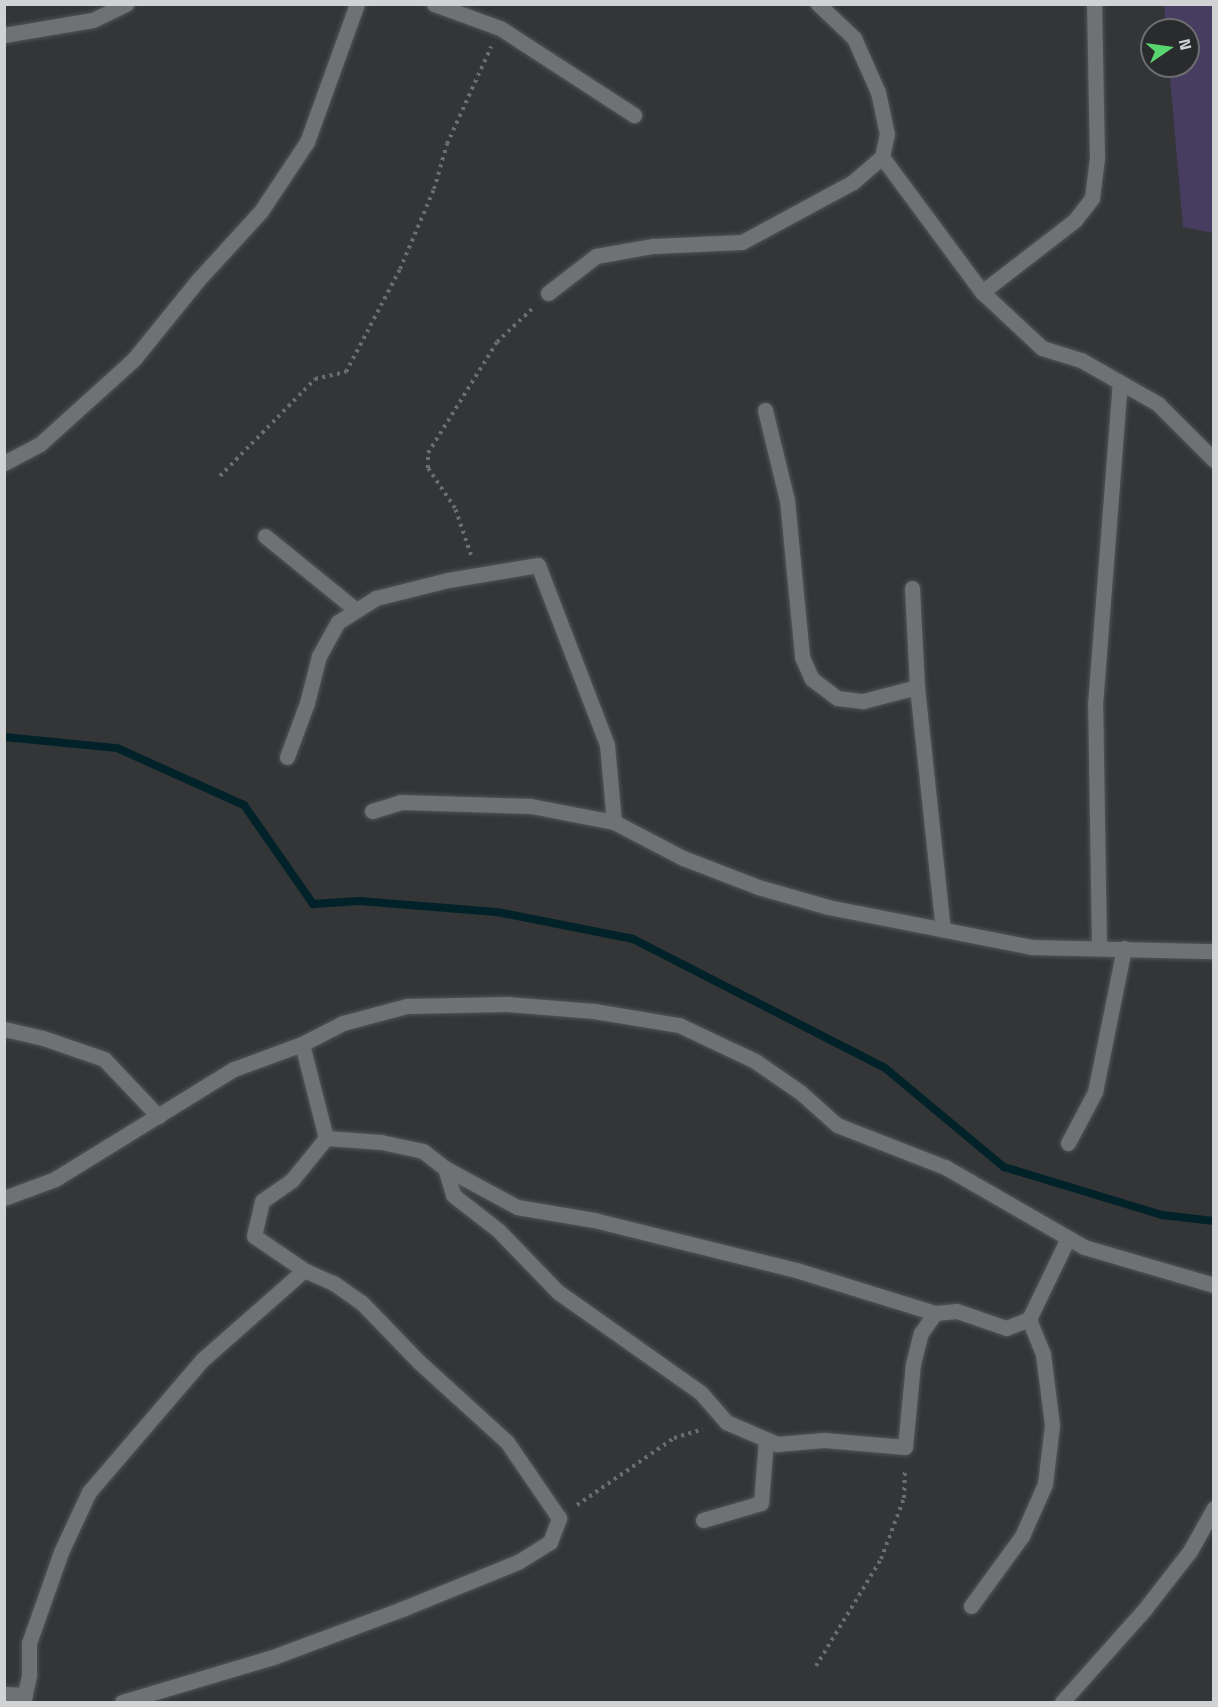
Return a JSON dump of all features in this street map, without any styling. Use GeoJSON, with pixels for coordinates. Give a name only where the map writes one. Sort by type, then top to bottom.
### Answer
{"type":"FeatureCollection","features":[{"type":"Feature","properties":{"kind":"street"},"geometry":{"type":"LineString","coordinates":[[4,35],[93,20],[126,4]]}},
{"type":"Feature","properties":{"kind":"street"},"geometry":{"type":"LineString","coordinates":[[4,463],[40,444],[134,359],[198,280],[261,211],[307,142],[357,4]]}},
{"type":"Feature","properties":{"kind":"street"},"geometry":{"type":"LineString","coordinates":[[434,4],[500,28],[634,115]]}},
{"type":"Feature","properties":{"kind":"street"},"geometry":{"type":"LineString","coordinates":[[548,293],[596,256],[653,246],[742,242],[853,182],[882,157],[886,134],[878,92],[854,38],[818,4]]}},
{"type":"Feature","properties":{"kind":"street"},"geometry":{"type":"LineString","coordinates":[[982,292],[1075,220],[1092,198],[1097,158],[1094,4]]}},
{"type":"Feature","properties":{"kind":"street"},"geometry":{"type":"LineString","coordinates":[[882,157],[982,292],[1042,348],[1081,360],[1158,404],[1214,460]]}},
{"type":"Feature","properties":{"kind":"street"},"geometry":{"type":"LineString","coordinates":[[1099,947],[1095,705],[1120,383]]}},
{"type":"Feature","properties":{"kind":"street"},"geometry":{"type":"LineString","coordinates":[[765,410],[787,500],[802,657],[812,679],[837,698],[863,701],[916,687]]}},
{"type":"Feature","properties":{"kind":"street"},"geometry":{"type":"LineString","coordinates":[[265,536],[356,610]]}},
{"type":"Feature","properties":{"kind":"street"},"geometry":{"type":"LineString","coordinates":[[286,757],[307,703],[319,656],[338,622],[376,598],[477,575],[538,565],[607,746],[614,822]]}},
{"type":"Feature","properties":{"kind":"street"},"geometry":{"type":"LineString","coordinates":[[912,588],[916,687],[943,930]]}},
{"type":"Feature","properties":{"kind":"street"},"geometry":{"type":"LineString","coordinates":[[372,811],[401,802],[464,802],[531,806],[614,822],[683,858],[758,887],[828,907],[1031,947],[1214,951]]}},
{"type":"Feature","properties":{"kind":"street"},"geometry":{"type":"LineString","coordinates":[[1068,1143],[1095,1092],[1124,948]]}},
{"type":"Feature","properties":{"kind":"street"},"geometry":{"type":"LineString","coordinates":[[4,1198],[55,1179],[234,1069],[302,1044],[343,1023],[407,1006],[507,1004],[594,1011],[679,1025],[755,1061],[800,1092],[837,1125],[945,1167],[1084,1247],[1214,1285]]}},
{"type":"Feature","properties":{"kind":"street"},"geometry":{"type":"LineString","coordinates":[[4,1029],[43,1038],[104,1059],[158,1116]]}},
{"type":"Feature","properties":{"kind":"street"},"geometry":{"type":"LineString","coordinates":[[302,1044],[326,1138]]}},
{"type":"Feature","properties":{"kind":"street"},"geometry":{"type":"LineString","coordinates":[[326,1138],[381,1142],[423,1151],[445,1168],[517,1207],[594,1220],[796,1270],[935,1313],[957,1311],[1006,1328],[1029,1319],[1068,1238]]}},
{"type":"Feature","properties":{"kind":"street"},"geometry":{"type":"LineString","coordinates":[[122,1702],[273,1657],[518,1562],[549,1542],[559,1518],[507,1442],[419,1362],[362,1303],[333,1283],[304,1270],[254,1236],[262,1201],[292,1180],[326,1138]]}},
{"type":"Feature","properties":{"kind":"street"},"geometry":{"type":"LineString","coordinates":[[445,1168],[453,1195],[499,1231],[558,1292],[701,1393],[726,1422],[777,1444],[824,1440],[905,1447],[913,1364],[921,1333],[935,1313]]}},
{"type":"Feature","properties":{"kind":"street"},"geometry":{"type":"LineString","coordinates":[[4,1694],[24,1699],[29,1643],[61,1552],[89,1492],[202,1360],[304,1270]]}},
{"type":"Feature","properties":{"kind":"street"},"geometry":{"type":"LineString","coordinates":[[971,1606],[1022,1536],[1045,1484],[1052,1425],[1043,1354],[1029,1319]]}},
{"type":"Feature","properties":{"kind":"street"},"geometry":{"type":"LineString","coordinates":[[703,1520],[761,1503],[766,1439]]}},
{"type":"Feature","properties":{"kind":"street"},"geometry":{"type":"LineString","coordinates":[[1062,1702],[1150,1602],[1190,1551],[1214,1508]]}},
{"type":"Feature","properties":{"kind":"path"},"geometry":{"type":"LineString","coordinates":[[220,476],[315,379],[346,372],[400,269],[434,189],[447,144],[500,28]]}},
{"type":"Feature","properties":{"kind":"path"},"geometry":{"type":"LineString","coordinates":[[477,575],[455,508],[428,468],[428,453],[497,342],[548,293]]}},
{"type":"Feature","properties":{"kind":"path"},"geometry":{"type":"LineString","coordinates":[[559,1518],[674,1438],[726,1422]]}},
{"type":"Feature","properties":{"kind":"path"},"geometry":{"type":"LineString","coordinates":[[816,1666],[881,1559],[904,1498],[905,1447]]}},
{"type":"Feature","properties":{"kind":"shaded area"},"geometry":{"type":"Polygon","coordinates":[[[1164,5],[1213,5],[1213,233],[1183,227],[1170,78],[1200,78],[1200,18],[1165,18],[1164,5]]]}},
{"type":"Feature","properties":{"kind":"waterway"},"geometry":{"type":"LineString","coordinates":[[4,737],[117,748],[244,805],[313,904],[359,901],[497,912],[633,939],[885,1068],[1004,1167],[1162,1215],[1214,1221]]}}]}
